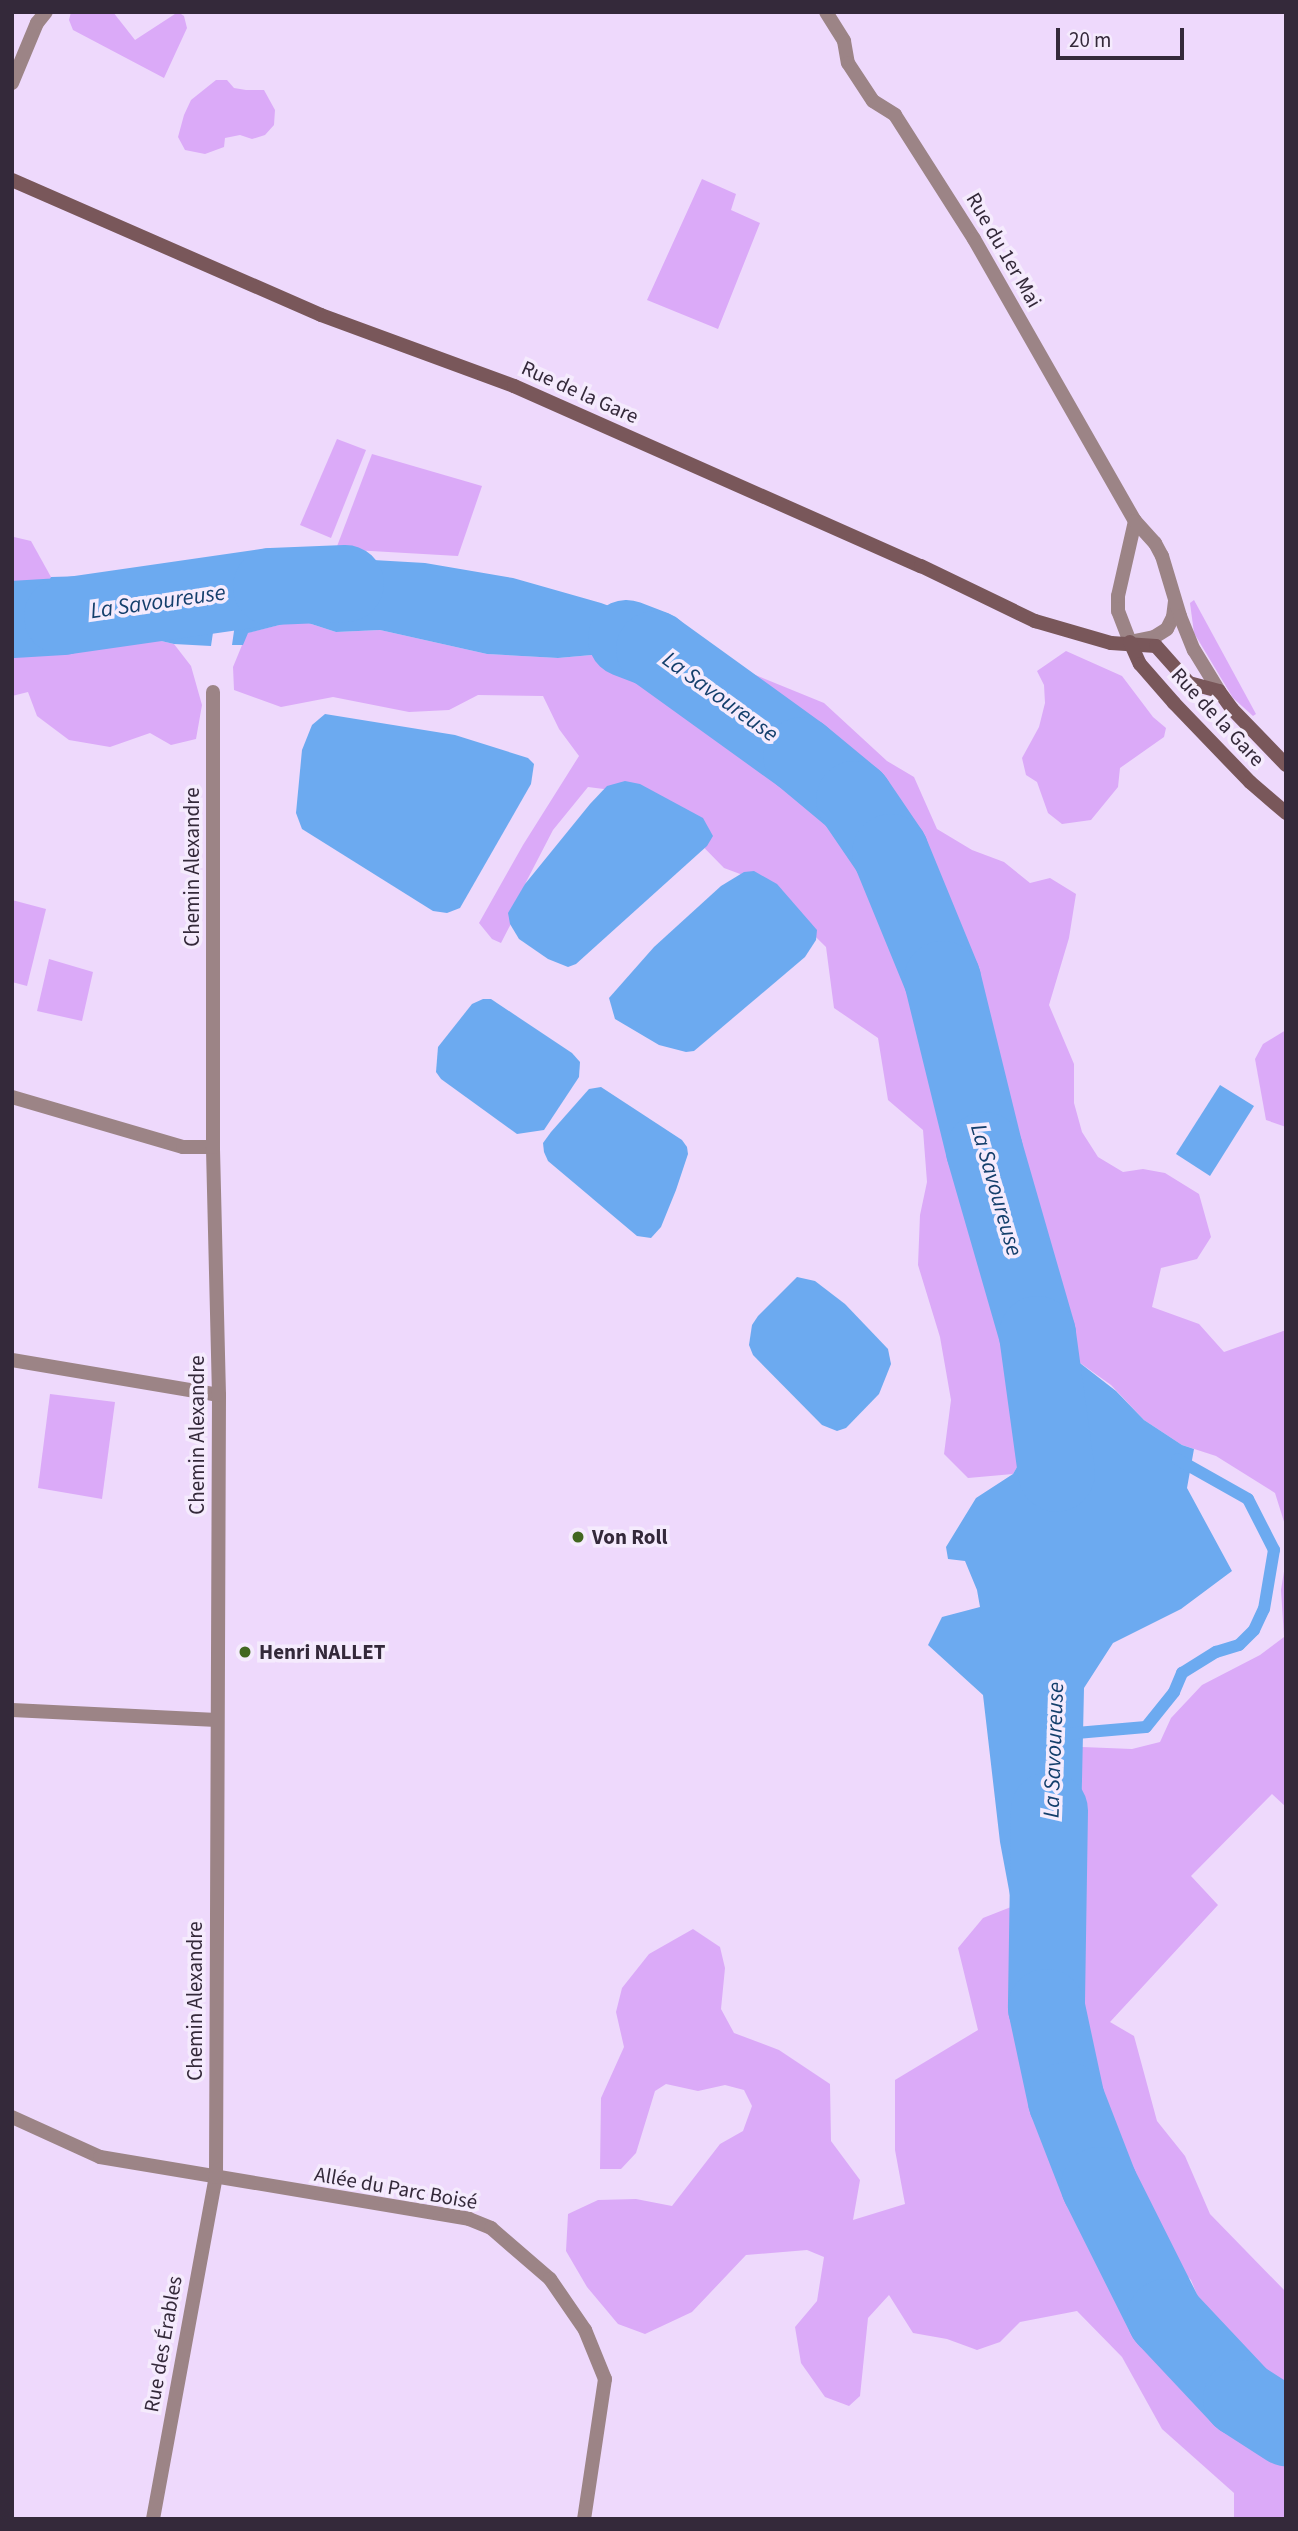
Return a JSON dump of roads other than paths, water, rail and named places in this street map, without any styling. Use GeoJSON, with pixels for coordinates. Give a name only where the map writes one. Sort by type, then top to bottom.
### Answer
{"type":"FeatureCollection","features":[{"type":"Feature","properties":{"kind":"street"},"geometry":{"type":"LineString","coordinates":[[12,83],[37,23],[46,12]]}},
{"type":"Feature","properties":{"kind":"street","name":"Rue du 1er Mai"},"geometry":{"type":"LineString","coordinates":[[826,12],[844,41],[848,63],[873,101],[895,115],[974,239],[1088,444],[1135,520],[1155,543],[1162,556],[1175,601],[1194,650],[1219,691]]}},
{"type":"Feature","properties":{"kind":"street","name":"Rue de la Gare"},"geometry":{"type":"LineString","coordinates":[[12,180],[331,319],[514,386],[921,566],[1035,621],[1111,643],[1130,642],[1154,637],[1167,629],[1173,617],[1175,601]]}},
{"type":"Feature","properties":{"kind":"street"},"geometry":{"type":"LineString","coordinates":[[1130,642],[1118,611],[1118,596],[1135,520]]}},
{"type":"Feature","properties":{"kind":"street","name":"Rue de la Gare"},"geometry":{"type":"LineString","coordinates":[[1130,642],[1156,646],[1189,683],[1219,691],[1231,709],[1286,765]]}},
{"type":"Feature","properties":{"kind":"street","name":"Rue de la Gare"},"geometry":{"type":"LineString","coordinates":[[1130,642],[1140,664],[1174,703],[1250,782],[1286,813]]}},
{"type":"Feature","properties":{"kind":"street","name":"Chemin Alexandre"},"geometry":{"type":"LineString","coordinates":[[214,692],[213,1147],[219,1395],[216,2177]]}},
{"type":"Feature","properties":{"kind":"street"},"geometry":{"type":"LineString","coordinates":[[12,1097],[183,1147],[213,1147]]}},
{"type":"Feature","properties":{"kind":"street"},"geometry":{"type":"LineString","coordinates":[[12,1360],[219,1395]]}},
{"type":"Feature","properties":{"kind":"street"},"geometry":{"type":"LineString","coordinates":[[12,1710],[217,1720]]}},
{"type":"Feature","properties":{"kind":"street","name":"Allée du Parc Boisé"},"geometry":{"type":"LineString","coordinates":[[12,2117],[100,2157],[469,2219],[491,2228],[550,2279],[584,2330],[605,2379],[584,2519]]}},
{"type":"Feature","properties":{"kind":"street","name":"Rue des Érables"},"geometry":{"type":"LineString","coordinates":[[153,2519],[216,2177]]}},
{"type":"Feature","properties":{"kind":"water"},"geometry":{"type":"Polygon","coordinates":[[[321,557],[425,563],[513,578],[601,603],[680,632],[748,672],[699,705],[680,680],[648,659],[603,654],[558,658],[487,654],[380,630],[336,632],[299,620],[248,633],[243,645],[232,645],[243,568],[321,557]]]}},
{"type":"Feature","properties":{"kind":"water"},"geometry":{"type":"Polygon","coordinates":[[[222,572],[211,646],[174,644],[140,636],[23,641],[12,635],[12,615],[35,606],[51,577],[222,572]]]}},
{"type":"Feature","properties":{"kind":"water"},"geometry":{"type":"Polygon","coordinates":[[[325,714],[455,735],[528,758],[534,764],[531,784],[460,908],[447,913],[433,911],[302,829],[296,813],[302,750],[312,725],[325,714]]]}},
{"type":"Feature","properties":{"kind":"water"},"geometry":{"type":"Polygon","coordinates":[[[625,781],[640,784],[703,818],[713,836],[707,846],[576,964],[568,967],[548,959],[519,939],[510,924],[508,913],[525,884],[590,804],[607,786],[625,781]]]}},
{"type":"Feature","properties":{"kind":"water"},"geometry":{"type":"Polygon","coordinates":[[[754,871],[777,884],[817,930],[816,940],[805,957],[694,1051],[686,1052],[659,1045],[615,1019],[609,998],[654,947],[721,886],[744,872],[754,871]]]}},
{"type":"Feature","properties":{"kind":"water"},"geometry":{"type":"Polygon","coordinates":[[[491,999],[572,1053],[580,1062],[579,1077],[544,1130],[517,1134],[441,1079],[436,1072],[438,1047],[472,1004],[491,999]]]}},
{"type":"Feature","properties":{"kind":"water"},"geometry":{"type":"Polygon","coordinates":[[[1220,1085],[1254,1106],[1210,1176],[1176,1154],[1220,1085]]]}},
{"type":"Feature","properties":{"kind":"water"},"geometry":{"type":"Polygon","coordinates":[[[601,1087],[682,1140],[687,1147],[688,1154],[676,1190],[661,1227],[651,1238],[637,1236],[548,1161],[544,1152],[543,1143],[551,1132],[589,1089],[601,1087]]]}},
{"type":"Feature","properties":{"kind":"water"},"geometry":{"type":"Polygon","coordinates":[[[797,1277],[815,1281],[845,1304],[888,1349],[891,1364],[879,1394],[846,1428],[837,1431],[822,1425],[753,1355],[749,1345],[752,1325],[758,1316],[797,1277]]]}},
{"type":"Feature","properties":{"kind":"water"},"geometry":{"type":"Polygon","coordinates":[[[1076,1360],[1116,1391],[1144,1420],[1182,1445],[1194,1449],[1187,1488],[1232,1571],[1181,1609],[1113,1643],[1084,1688],[1080,1873],[1073,1928],[1063,1926],[1026,1901],[1012,1906],[1000,1842],[983,1695],[928,1645],[942,1617],[980,1607],[977,1590],[965,1561],[948,1559],[946,1547],[976,1498],[1013,1474],[1029,1446],[1029,1372],[1076,1360]]]}},
{"type":"Feature","properties":{"kind":"waterway","name":"La Savoureuse"},"geometry":{"type":"LineString","coordinates":[[12,619],[62,616],[271,586],[345,583]]}},
{"type":"Feature","properties":{"kind":"waterway","name":"La Savoureuse"},"geometry":{"type":"LineString","coordinates":[[626,638],[654,649],[801,755],[854,799],[890,852],[942,979],[984,1150],[1037,1334],[1056,1473]]}},
{"type":"Feature","properties":{"kind":"waterway"},"geometry":{"type":"LineString","coordinates":[[1042,1366],[1062,1375]]}},
{"type":"Feature","properties":{"kind":"waterway"},"geometry":{"type":"LineString","coordinates":[[1065,1734],[1146,1727],[1174,1692],[1182,1673],[1216,1652],[1239,1645],[1254,1630],[1264,1609],[1274,1550],[1248,1499],[1177,1459]]}},
{"type":"Feature","properties":{"kind":"waterway","name":"La Savoureuse"},"geometry":{"type":"LineString","coordinates":[[1049,1810],[1046,2007],[1066,2100],[1099,2185],[1165,2317],[1241,2398],[1286,2427]]}},
{"type":"Feature","properties":{"kind":"place","name":"Von Roll"},"geometry":{"type":"Point","coordinates":[578,1537]}},
{"type":"Feature","properties":{"kind":"place","name":"Henri NALLET"},"geometry":{"type":"Point","coordinates":[245,1652]}}]}
